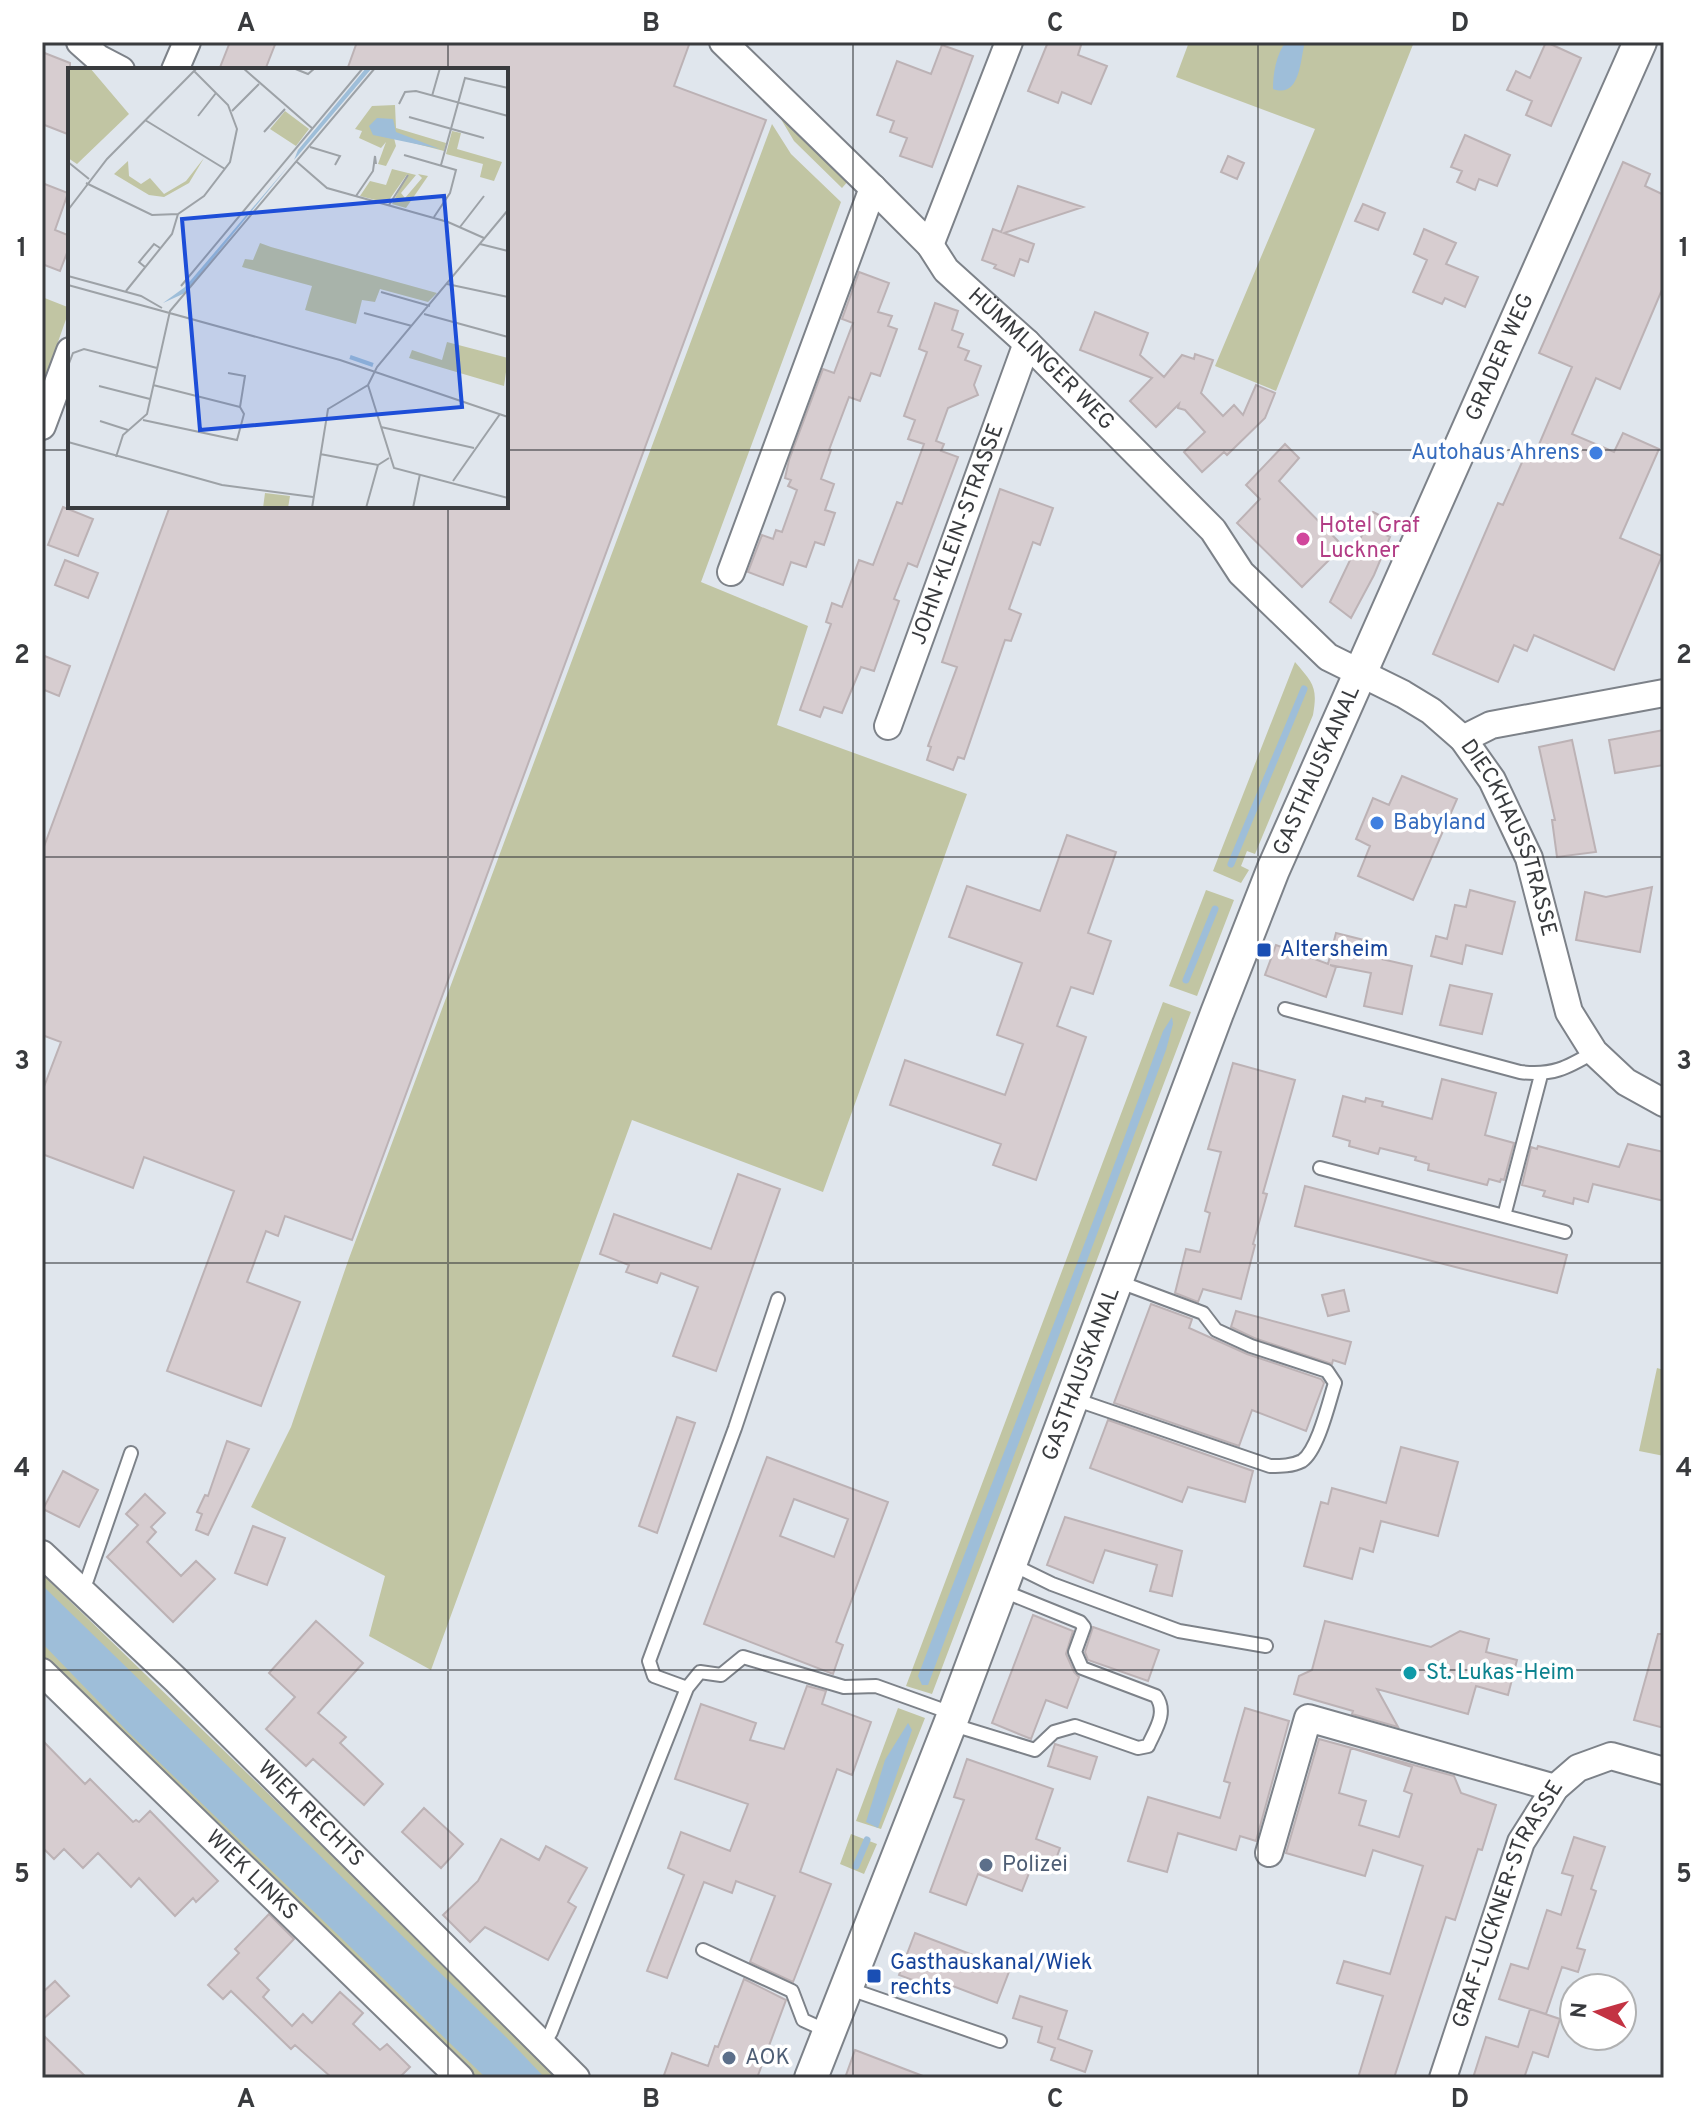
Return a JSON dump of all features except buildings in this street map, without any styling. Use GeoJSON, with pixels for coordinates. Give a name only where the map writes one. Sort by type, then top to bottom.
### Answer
{"type":"FeatureCollection","features":[{"type":"Feature","properties":{"kind":"street"},"geometry":{"type":"LineString","coordinates":[[80,42],[98,58],[117,68]]}},
{"type":"Feature","properties":{"kind":"street"},"geometry":{"type":"LineString","coordinates":[[176,68],[187,42]]}},
{"type":"Feature","properties":{"kind":"street","name":"HÜMMLINGER WEG"},"geometry":{"type":"LineString","coordinates":[[723,42],[930,245],[946,270],[1027,343],[1213,530],[1241,573],[1328,657],[1359,674]]}},
{"type":"Feature","properties":{"kind":"street"},"geometry":{"type":"LineString","coordinates":[[930,245],[1009,42]]}},
{"type":"Feature","properties":{"kind":"street","name":"GRADER WEG"},"geometry":{"type":"LineString","coordinates":[[1359,674],[1640,42]]}},
{"type":"Feature","properties":{"kind":"street"},"geometry":{"type":"LineString","coordinates":[[731,572],[873,188]]}},
{"type":"Feature","properties":{"kind":"street","name":"JOHN-KLEIN-STRASSE"},"geometry":{"type":"LineString","coordinates":[[888,726],[1027,343]]}},
{"type":"Feature","properties":{"kind":"street"},"geometry":{"type":"LineString","coordinates":[[42,426],[68,356]]}},
{"type":"Feature","properties":{"kind":"street","name":"DIECKHAUSSTRASSE"},"geometry":{"type":"LineString","coordinates":[[1359,674],[1431,711],[1463,739],[1492,780],[1529,858],[1569,1012],[1594,1052],[1626,1082],[1664,1103]]}},
{"type":"Feature","properties":{"kind":"street","name":"GASTHAUSKANAL"},"geometry":{"type":"LineString","coordinates":[[811,2078],[952,1719],[1243,944],[1359,674]]}},
{"type":"Feature","properties":{"kind":"street"},"geometry":{"type":"LineString","coordinates":[[1463,739],[1491,725],[1664,693]]}},
{"type":"Feature","properties":{"kind":"street","name":"WIEK RECHTS"},"geometry":{"type":"LineString","coordinates":[[42,1554],[176,1680],[576,2078]]}},
{"type":"Feature","properties":{"kind":"street","name":"WIEK LINKS"},"geometry":{"type":"LineString","coordinates":[[42,1672],[460,2078]]}},
{"type":"Feature","properties":{"kind":"street","name":"GRAF-LUCKNER-STRASSE"},"geometry":{"type":"LineString","coordinates":[[1269,1853],[1308,1718],[1555,1788],[1521,1842],[1443,2078]]}},
{"type":"Feature","properties":{"kind":"street"},"geometry":{"type":"LineString","coordinates":[[1555,1788],[1578,1768],[1611,1756],[1664,1771]]}},
{"type":"Feature","properties":{"kind":"lane"},"geometry":{"type":"LineString","coordinates":[[1285,1009],[1541,1075],[1566,1068],[1594,1052]]}},
{"type":"Feature","properties":{"kind":"lane"},"geometry":{"type":"LineString","coordinates":[[1504,1216],[1541,1075]]}},
{"type":"Feature","properties":{"kind":"lane"},"geometry":{"type":"LineString","coordinates":[[1320,1168],[1565,1232]]}},
{"type":"Feature","properties":{"kind":"lane"},"geometry":{"type":"LineString","coordinates":[[1073,1398],[1270,1466],[1299,1463],[1308,1456],[1317,1438],[1335,1383],[1327,1371],[1228,1336],[1216,1330],[1203,1313],[1117,1281]]}},
{"type":"Feature","properties":{"kind":"lane"},"geometry":{"type":"LineString","coordinates":[[687,1688],[654,1676],[649,1661],[735,1428],[778,1299]]}},
{"type":"Feature","properties":{"kind":"lane"},"geometry":{"type":"LineString","coordinates":[[79,1591],[87,1580],[131,1453]]}},
{"type":"Feature","properties":{"kind":"lane"},"geometry":{"type":"LineString","coordinates":[[543,2045],[551,2032],[687,1688],[700,1672],[721,1675],[743,1657],[844,1687],[876,1686],[1035,1750],[1054,1732],[1075,1726],[1138,1748],[1148,1746],[1162,1716],[1161,1702],[1156,1696],[1082,1668],[1075,1652],[1084,1627],[1080,1622],[1006,1577]]}},
{"type":"Feature","properties":{"kind":"lane"},"geometry":{"type":"LineString","coordinates":[[1006,1577],[1052,1584],[1179,1631],[1266,1646]]}},
{"type":"Feature","properties":{"kind":"lane"},"geometry":{"type":"LineString","coordinates":[[703,1950],[792,1991],[803,2020],[829,2033]]}},
{"type":"Feature","properties":{"kind":"lane"},"geometry":{"type":"LineString","coordinates":[[847,1988],[1000,2041]]}},
{"type":"Feature","properties":{"kind":"green space"},"geometry":{"type":"Polygon","coordinates":[[[1189,42],[1414,42],[1276,391],[1215,366],[1315,129],[1176,77],[1189,42]]]}},
{"type":"Feature","properties":{"kind":"green space"},"geometry":{"type":"Polygon","coordinates":[[[772,104],[849,180],[842,188],[794,141],[772,104]]]}},
{"type":"Feature","properties":{"kind":"green space"},"geometry":{"type":"Polygon","coordinates":[[[772,124],[791,154],[841,202],[701,582],[808,626],[777,725],[967,794],[823,1192],[632,1120],[431,1670],[369,1636],[385,1576],[251,1507],[291,1427],[348,1261],[772,124]]]}},
{"type":"Feature","properties":{"kind":"green space"},"geometry":{"type":"Polygon","coordinates":[[[42,297],[68,307],[68,314],[42,387],[42,297]]]}},
{"type":"Feature","properties":{"kind":"green space"},"geometry":{"type":"Polygon","coordinates":[[[1295,662],[1313,686],[1313,715],[1255,854],[1247,851],[1241,866],[1249,870],[1241,883],[1213,871],[1295,662]]]}},
{"type":"Feature","properties":{"kind":"green space"},"geometry":{"type":"Polygon","coordinates":[[[1206,890],[1234,900],[1197,996],[1169,986],[1206,890]]]}},
{"type":"Feature","properties":{"kind":"green space"},"geometry":{"type":"Polygon","coordinates":[[[1163,1002],[1191,1012],[932,1694],[906,1686],[1163,1002]]]}},
{"type":"Feature","properties":{"kind":"green space"},"geometry":{"type":"Polygon","coordinates":[[[1657,1368],[1664,1370],[1664,1456],[1639,1451],[1657,1368]]]}},
{"type":"Feature","properties":{"kind":"green space"},"geometry":{"type":"Polygon","coordinates":[[[42,1574],[522,2040],[557,2078],[468,2078],[42,1660],[42,1574]]]}},
{"type":"Feature","properties":{"kind":"green space"},"geometry":{"type":"Polygon","coordinates":[[[898,1708],[925,1718],[881,1829],[856,1821],[898,1708]]]}},
{"type":"Feature","properties":{"kind":"green space"},"geometry":{"type":"Polygon","coordinates":[[[851,1834],[877,1844],[864,1874],[840,1864],[851,1834]]]}},
{"type":"Feature","properties":{"kind":"water"},"geometry":{"type":"Polygon","coordinates":[[[1286,42],[1303,42],[1297,78],[1288,89],[1273,89],[1276,64],[1286,42]]]}},
{"type":"Feature","properties":{"kind":"water"},"geometry":{"type":"Polygon","coordinates":[[[1172,1017],[1166,1050],[928,1685],[922,1685],[918,1676],[1163,1031],[1172,1017]]]}},
{"type":"Feature","properties":{"kind":"water"},"geometry":{"type":"Polygon","coordinates":[[[42,1585],[545,2078],[486,2078],[128,1732],[42,1643],[42,1585]]]}},
{"type":"Feature","properties":{"kind":"water"},"geometry":{"type":"Polygon","coordinates":[[[908,1723],[912,1730],[878,1828],[866,1822],[885,1760],[908,1723]]]}},
{"type":"Feature","properties":{"kind":"waterway"},"geometry":{"type":"LineString","coordinates":[[1231,864],[1304,689]]}},
{"type":"Feature","properties":{"kind":"waterway"},"geometry":{"type":"LineString","coordinates":[[1186,980],[1215,909]]}},
{"type":"Feature","properties":{"kind":"waterway"},"geometry":{"type":"LineString","coordinates":[[856,1866],[867,1840]]}},
{"type":"Feature","properties":{"kind":"place","name":"Autohaus Ahrens"},"geometry":{"type":"Point","coordinates":[1596,453]}},
{"type":"Feature","properties":{"kind":"place","name":"Hotel Graf Luckner"},"geometry":{"type":"Point","coordinates":[1303,539]}},
{"type":"Feature","properties":{"kind":"place","name":"Babyland"},"geometry":{"type":"Point","coordinates":[1377,823]}},
{"type":"Feature","properties":{"kind":"place","name":"Altersheim"},"geometry":{"type":"Point","coordinates":[1264,950]}},
{"type":"Feature","properties":{"kind":"place","name":"St. Lukas-Heim"},"geometry":{"type":"Point","coordinates":[1410,1673]}},
{"type":"Feature","properties":{"kind":"place","name":"Polizei"},"geometry":{"type":"Point","coordinates":[986,1865]}},
{"type":"Feature","properties":{"kind":"place","name":"Gasthauskanal/Wiek rechts"},"geometry":{"type":"Point","coordinates":[874,1976]}},
{"type":"Feature","properties":{"kind":"place","name":"AOK"},"geometry":{"type":"Point","coordinates":[729,2058]}}]}
